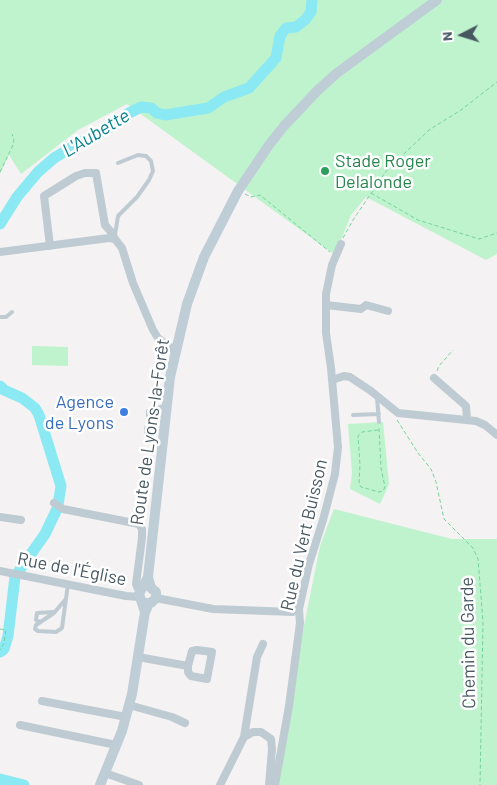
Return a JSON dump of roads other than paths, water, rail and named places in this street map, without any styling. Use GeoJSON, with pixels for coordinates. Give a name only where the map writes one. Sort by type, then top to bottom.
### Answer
{"type":"FeatureCollection","features":[{"type":"Feature","properties":{"kind":"main road","name":"Route de Lyons-la-Forêt"},"geometry":{"type":"LineString","coordinates":[[100,785],[129,705],[146,598],[162,446],[175,351],[187,304],[204,257],[238,191],[269,145],[317,91],[338,73],[437,0]]}},
{"type":"Feature","properties":{"kind":"street"},"geometry":{"type":"LineString","coordinates":[[50,246],[44,196],[76,176],[85,173],[96,173],[105,225],[122,248],[133,283],[153,330],[158,338],[175,351]]}},
{"type":"Feature","properties":{"kind":"street"},"geometry":{"type":"LineString","coordinates":[[0,252],[109,238],[114,239]]}},
{"type":"Feature","properties":{"kind":"street","name":"Rue du Vert Buisson"},"geometry":{"type":"LineString","coordinates":[[275,785],[289,706],[300,623],[299,609],[309,564],[336,474],[338,447],[326,333],[326,294],[335,255],[341,244]]}},
{"type":"Feature","properties":{"kind":"street"},"geometry":{"type":"LineString","coordinates":[[326,305],[361,309],[366,305],[388,311]]}},
{"type":"Feature","properties":{"kind":"street"},"geometry":{"type":"LineString","coordinates":[[332,380],[344,376],[350,378],[398,413],[467,419],[485,425],[497,434]]}},
{"type":"Feature","properties":{"kind":"street"},"geometry":{"type":"LineString","coordinates":[[434,378],[466,406],[467,419]]}},
{"type":"Feature","properties":{"kind":"street"},"geometry":{"type":"LineString","coordinates":[[54,503],[63,509],[138,524],[142,529],[142,538],[136,584],[146,598]]}},
{"type":"Feature","properties":{"kind":"street"},"geometry":{"type":"LineString","coordinates":[[0,517],[21,520]]}},
{"type":"Feature","properties":{"kind":"street","name":"Rue de l'Église"},"geometry":{"type":"LineString","coordinates":[[0,571],[126,596],[213,609],[293,612],[299,609]]}},
{"type":"Feature","properties":{"kind":"street"},"geometry":{"type":"LineString","coordinates":[[220,785],[244,736],[257,657],[263,644]]}},
{"type":"Feature","properties":{"kind":"street"},"geometry":{"type":"LineString","coordinates":[[138,657],[188,666]]}},
{"type":"Feature","properties":{"kind":"street"},"geometry":{"type":"LineString","coordinates":[[42,701],[126,717]]}},
{"type":"Feature","properties":{"kind":"street"},"geometry":{"type":"LineString","coordinates":[[129,705],[172,717],[185,724]]}},
{"type":"Feature","properties":{"kind":"street"},"geometry":{"type":"LineString","coordinates":[[20,725],[116,745]]}},
{"type":"Feature","properties":{"kind":"street"},"geometry":{"type":"LineString","coordinates":[[244,736],[253,732],[261,732],[271,740],[269,785]]}},
{"type":"Feature","properties":{"kind":"street"},"geometry":{"type":"LineString","coordinates":[[105,773],[139,785]]}},
{"type":"Feature","properties":{"kind":"lane"},"geometry":{"type":"LineString","coordinates":[[114,239],[118,216],[137,197],[153,171],[151,161],[146,156],[138,155],[118,163]]}},
{"type":"Feature","properties":{"kind":"lane"},"geometry":{"type":"LineString","coordinates":[[0,325],[1,316],[6,318],[12,312]]}},
{"type":"Feature","properties":{"kind":"lane"},"geometry":{"type":"LineString","coordinates":[[377,396],[379,422]]}},
{"type":"Feature","properties":{"kind":"lane"},"geometry":{"type":"LineString","coordinates":[[148,416],[148,411],[167,405]]}},
{"type":"Feature","properties":{"kind":"lane"},"geometry":{"type":"LineString","coordinates":[[353,415],[378,414]]}},
{"type":"Feature","properties":{"kind":"lane"},"geometry":{"type":"LineString","coordinates":[[146,428],[146,433],[162,446]]}},
{"type":"Feature","properties":{"kind":"lane"},"geometry":{"type":"LineString","coordinates":[[65,600],[54,612],[36,625],[35,629],[38,631],[56,632],[62,628],[68,584]]}},
{"type":"Feature","properties":{"kind":"lane"},"geometry":{"type":"LineString","coordinates":[[40,622],[36,620],[37,613],[54,612]]}},
{"type":"Feature","properties":{"kind":"waterway","name":"L'Aubette"},"geometry":{"type":"LineString","coordinates":[[0,224],[17,197],[38,172],[54,158],[109,128],[127,114],[141,107],[151,108],[157,113],[165,115],[208,108],[224,97],[249,88],[276,58],[280,36],[286,28],[296,27],[311,12],[312,0]]}},
{"type":"Feature","properties":{"kind":"waterway","name":"L'Aubette"},"geometry":{"type":"LineString","coordinates":[[0,386],[4,390],[22,398],[35,408],[39,415],[61,486],[58,505]]}},
{"type":"Feature","properties":{"kind":"waterway","name":"L'Aubette"},"geometry":{"type":"LineString","coordinates":[[19,571],[45,534],[57,509]]}},
{"type":"Feature","properties":{"kind":"waterway","name":"L'Aubette"},"geometry":{"type":"LineString","coordinates":[[0,652],[4,649],[8,636],[15,577]]}},
{"type":"Feature","properties":{"kind":"waterway","name":"L'Aubette"},"geometry":{"type":"LineString","coordinates":[[0,779],[24,785]]}},
{"type":"Feature","properties":{"kind":"place","name":"Stade Roger Delalonde"},"geometry":{"type":"Point","coordinates":[325,171]}},
{"type":"Feature","properties":{"kind":"place","name":"Agence de Lyons"},"geometry":{"type":"Point","coordinates":[124,412]}}]}
